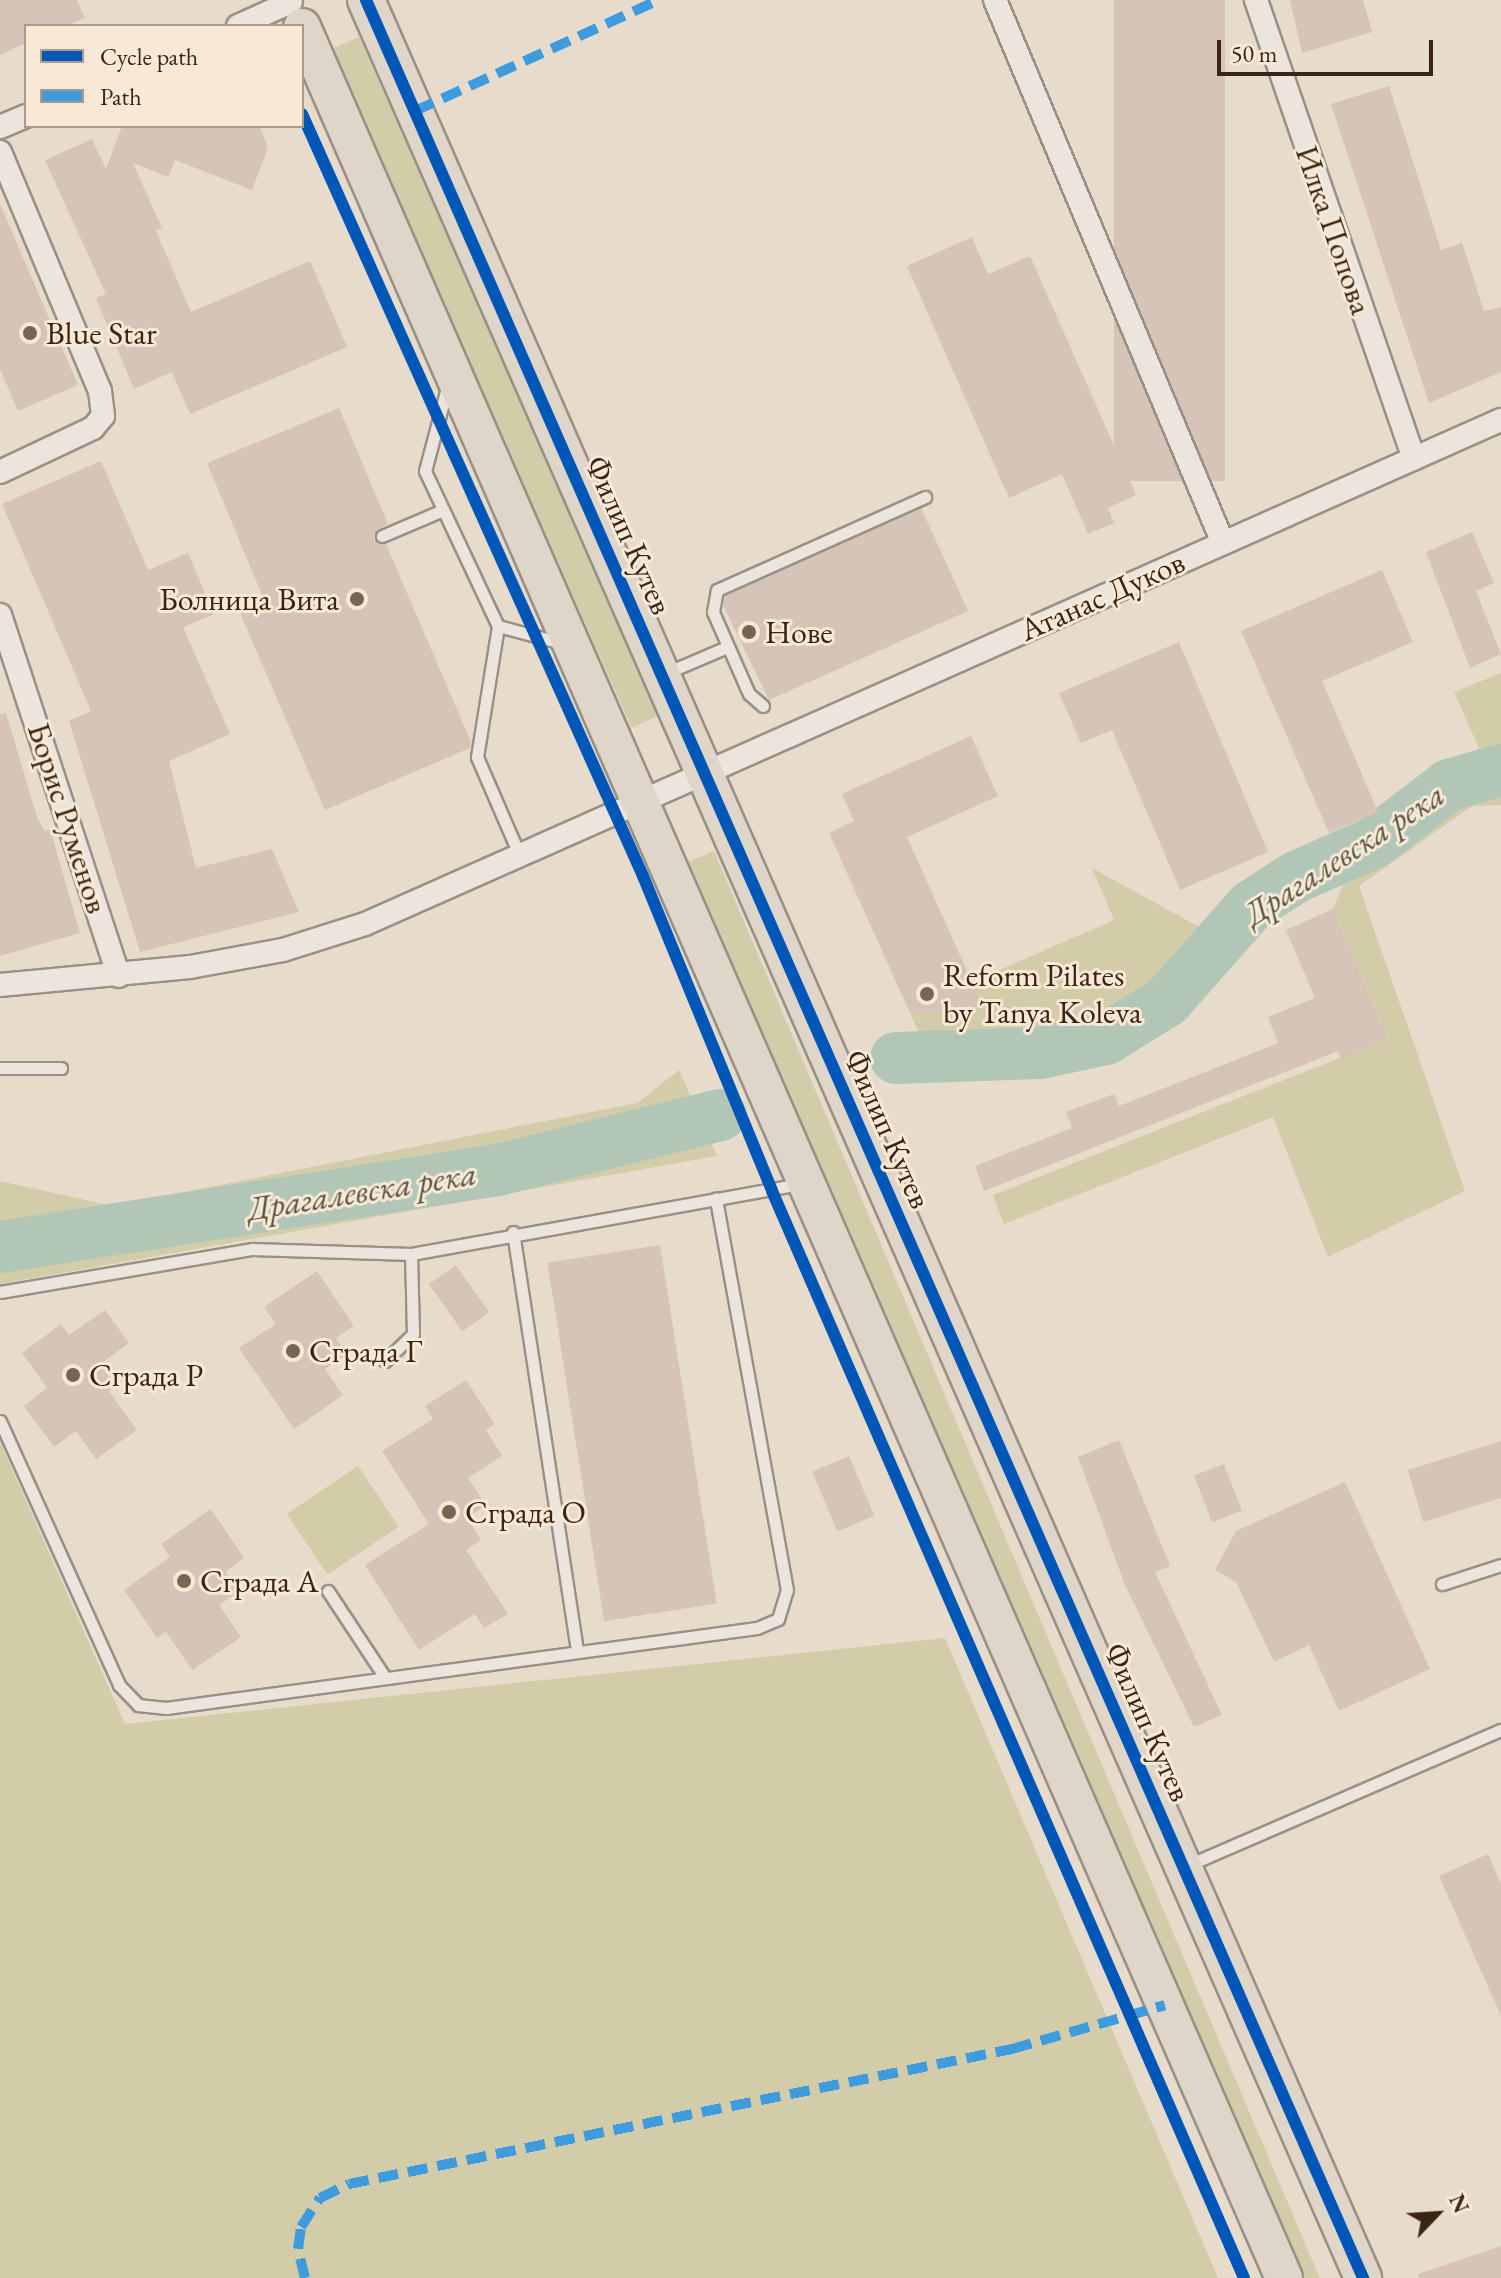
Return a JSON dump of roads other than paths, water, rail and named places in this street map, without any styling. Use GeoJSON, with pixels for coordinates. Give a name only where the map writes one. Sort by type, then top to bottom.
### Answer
{"type":"FeatureCollection","features":[{"type":"Feature","properties":{"kind":"main road","name":"Филип Кутев"},"geometry":{"type":"LineString","coordinates":[[366,0],[1363,2278]]}},
{"type":"Feature","properties":{"kind":"main road"},"geometry":{"type":"LineString","coordinates":[[304,29],[1284,2278]]}},
{"type":"Feature","properties":{"kind":"street"},"geometry":{"type":"LineString","coordinates":[[995,0],[1223,543]]}},
{"type":"Feature","properties":{"kind":"street","name":"Илка Попова"},"geometry":{"type":"LineString","coordinates":[[1256,0],[1414,459]]}},
{"type":"Feature","properties":{"kind":"street"},"geometry":{"type":"LineString","coordinates":[[246,24],[296,11]]}},
{"type":"Feature","properties":{"kind":"street"},"geometry":{"type":"LineString","coordinates":[[0,127],[24,117]]}},
{"type":"Feature","properties":{"kind":"street"},"geometry":{"type":"LineString","coordinates":[[0,152],[100,391],[103,416],[93,428],[0,472]]}},
{"type":"Feature","properties":{"kind":"street","name":"Атанас Дуков"},"geometry":{"type":"LineString","coordinates":[[0,985],[62,983],[119,976],[283,950],[365,924],[703,771],[1501,420]]}},
{"type":"Feature","properties":{"kind":"street","name":"Борис Руменов"},"geometry":{"type":"LineString","coordinates":[[0,615],[119,976]]}},
{"type":"Feature","properties":{"kind":"lane"},"geometry":{"type":"LineString","coordinates":[[451,368],[425,471],[498,626],[477,757],[519,854]]}},
{"type":"Feature","properties":{"kind":"lane"},"geometry":{"type":"LineString","coordinates":[[763,706],[749,694],[711,604],[724,584],[925,497]]}},
{"type":"Feature","properties":{"kind":"lane"},"geometry":{"type":"LineString","coordinates":[[382,536],[443,510]]}},
{"type":"Feature","properties":{"kind":"lane"},"geometry":{"type":"LineString","coordinates":[[498,626],[572,646]]}},
{"type":"Feature","properties":{"kind":"lane"},"geometry":{"type":"LineString","coordinates":[[662,675],[727,647]]}},
{"type":"Feature","properties":{"kind":"lane"},"geometry":{"type":"LineString","coordinates":[[0,1068],[61,1068]]}},
{"type":"Feature","properties":{"kind":"lane"},"geometry":{"type":"LineString","coordinates":[[0,1292],[252,1249],[411,1254],[513,1232],[806,1182]]}},
{"type":"Feature","properties":{"kind":"lane"},"geometry":{"type":"LineString","coordinates":[[0,1421],[119,1685],[138,1705],[166,1708],[384,1676],[757,1628],[778,1619],[787,1590],[716,1198]]}},
{"type":"Feature","properties":{"kind":"lane"},"geometry":{"type":"LineString","coordinates":[[513,1232],[577,1651]]}},
{"type":"Feature","properties":{"kind":"lane"},"geometry":{"type":"LineString","coordinates":[[385,1361],[413,1334],[411,1254]]}},
{"type":"Feature","properties":{"kind":"lane"},"geometry":{"type":"LineString","coordinates":[[1442,1584],[1501,1565]]}},
{"type":"Feature","properties":{"kind":"lane"},"geometry":{"type":"LineString","coordinates":[[328,1591],[384,1676]]}},
{"type":"Feature","properties":{"kind":"lane"},"geometry":{"type":"LineString","coordinates":[[1183,1867],[1501,1730]]}},
{"type":"Feature","properties":{"kind":"waterway","name":"Драгалевска река"},"geometry":{"type":"LineString","coordinates":[[896,1058],[1040,1053],[1106,1039],[1167,1001],[1251,906],[1296,877],[1373,843],[1449,785],[1501,770]]}},
{"type":"Feature","properties":{"kind":"waterway","name":"Драгалевска река"},"geometry":{"type":"LineString","coordinates":[[0,1247],[498,1170],[720,1115]]}},
{"type":"Feature","properties":{"kind":"place","name":"Blue Star"},"geometry":{"type":"Point","coordinates":[30,333]}},
{"type":"Feature","properties":{"kind":"place","name":"Болница Вита"},"geometry":{"type":"Point","coordinates":[357,599]}},
{"type":"Feature","properties":{"kind":"place","name":"Нове"},"geometry":{"type":"Point","coordinates":[749,632]}},
{"type":"Feature","properties":{"kind":"place","name":"Reform Pilates by Tanya Koleva"},"geometry":{"type":"Point","coordinates":[927,994]}},
{"type":"Feature","properties":{"kind":"place","name":"Сграда Г"},"geometry":{"type":"Point","coordinates":[293,1351]}},
{"type":"Feature","properties":{"kind":"place","name":"Сграда Р"},"geometry":{"type":"Point","coordinates":[73,1375]}},
{"type":"Feature","properties":{"kind":"place","name":"Сграда О"},"geometry":{"type":"Point","coordinates":[449,1512]}},
{"type":"Feature","properties":{"kind":"place","name":"Сграда А"},"geometry":{"type":"Point","coordinates":[184,1581]}}]}
